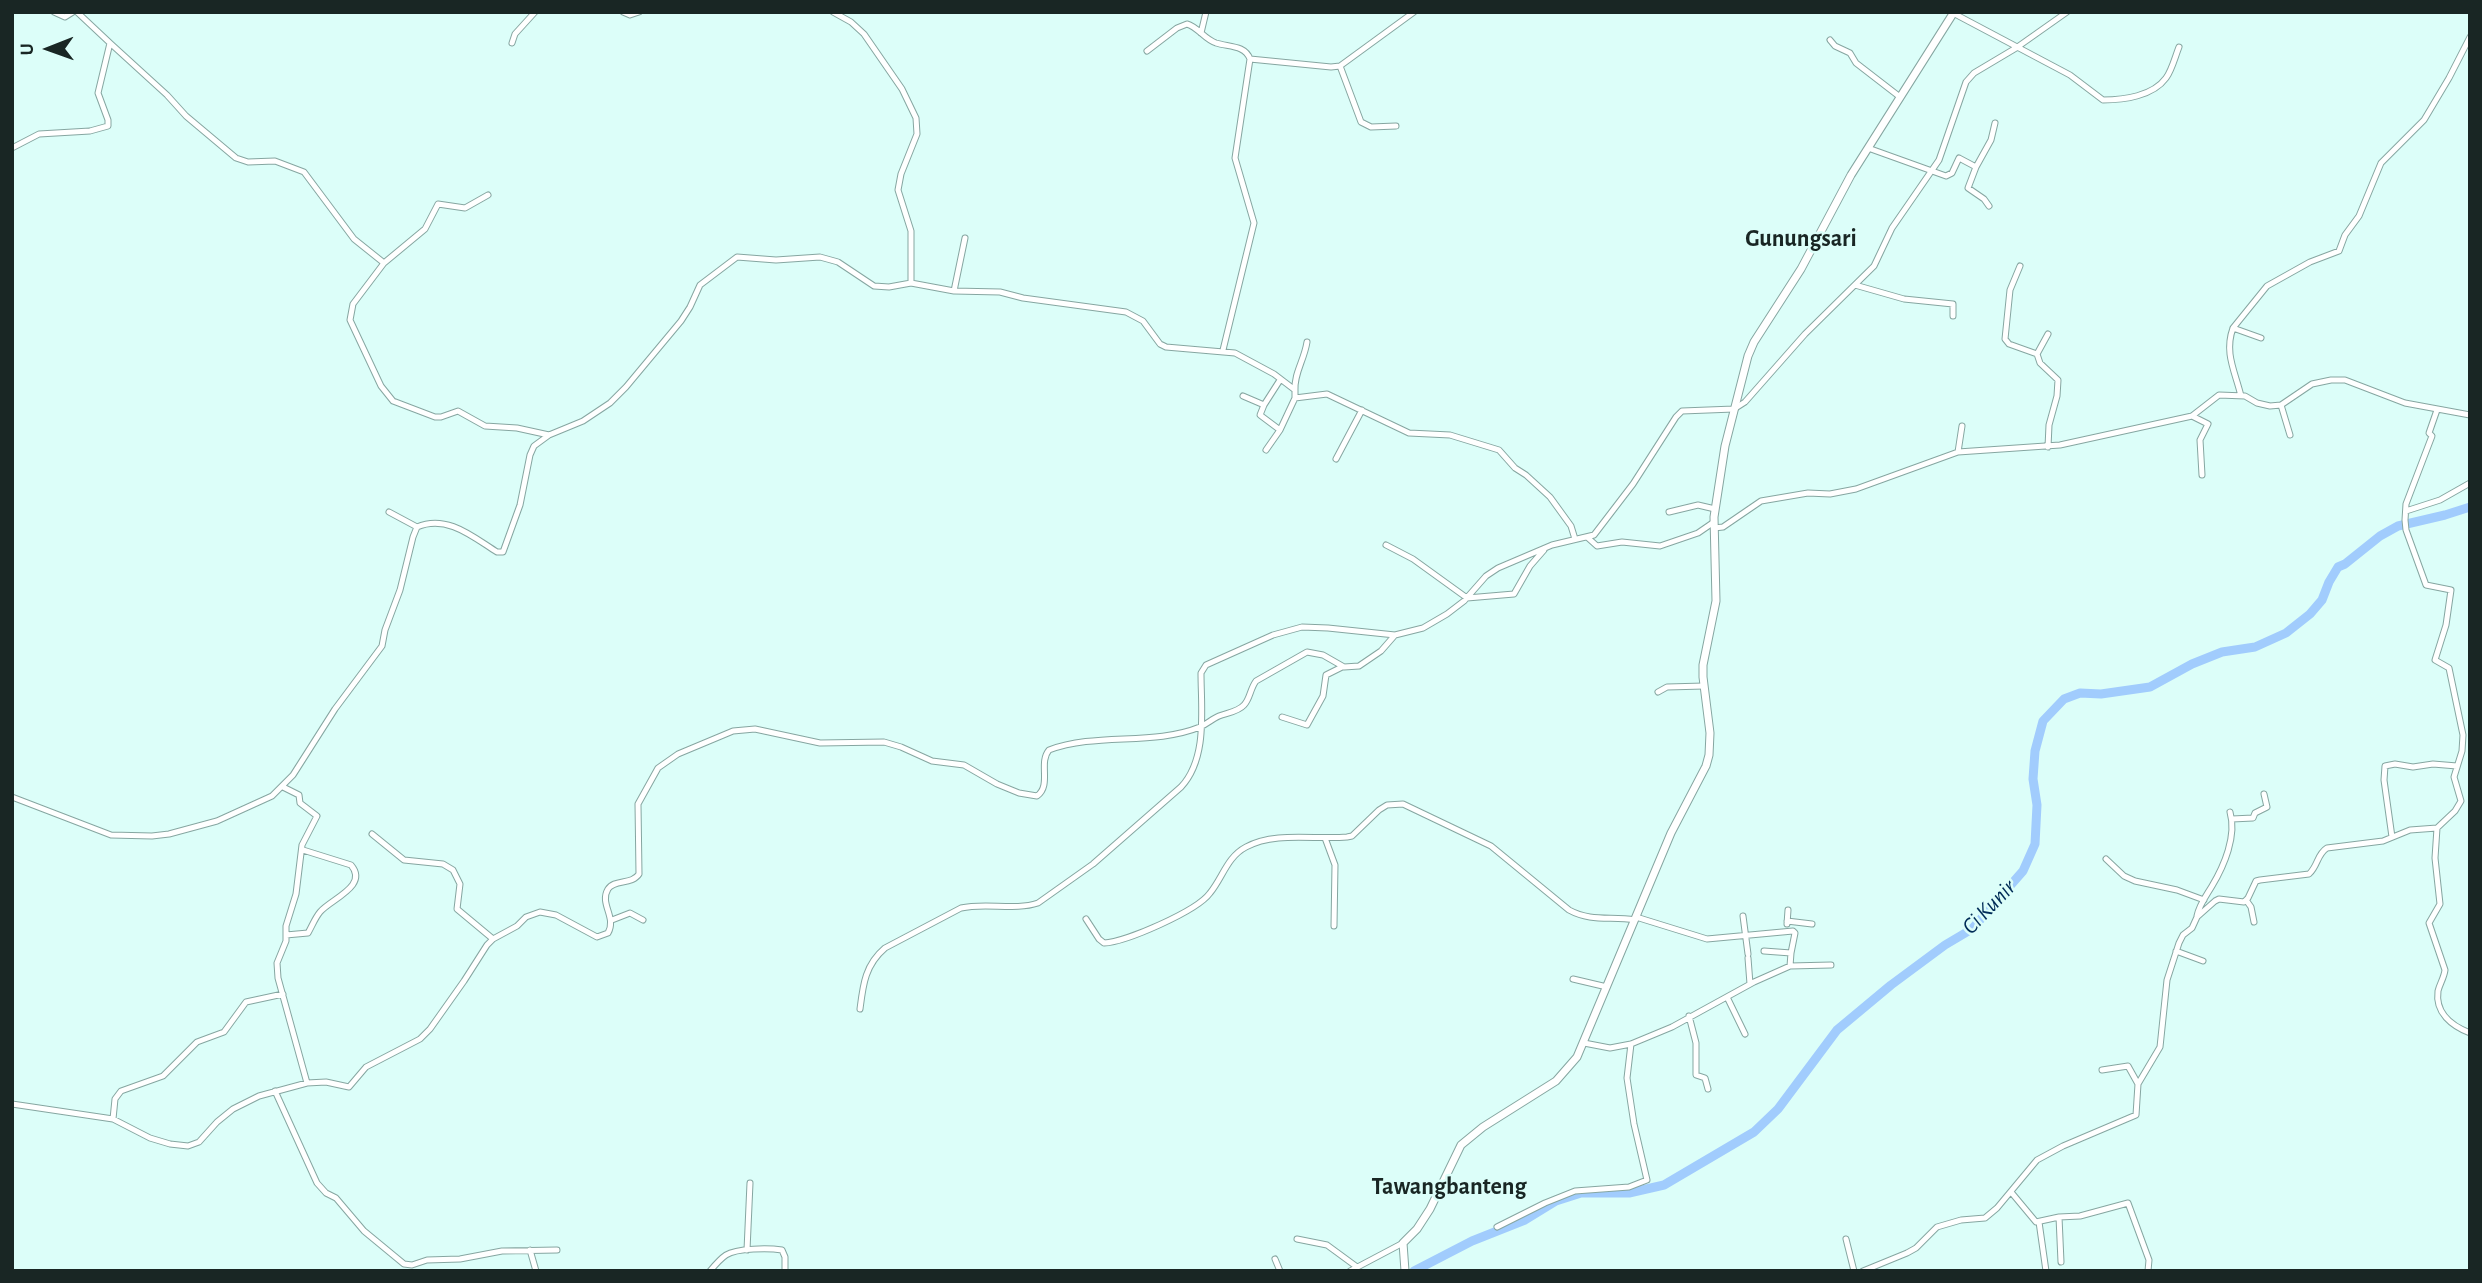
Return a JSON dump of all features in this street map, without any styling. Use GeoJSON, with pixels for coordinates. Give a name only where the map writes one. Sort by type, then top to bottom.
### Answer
{"type":"FeatureCollection","features":[{"type":"Feature","properties":{"kind":"street"},"geometry":{"type":"LineString","coordinates":[[54,12],[65,17],[75,12],[167,95],[186,116],[236,158],[248,162],[275,161],[304,173],[354,239],[384,264]]}},
{"type":"Feature","properties":{"kind":"street"},"geometry":{"type":"LineString","coordinates":[[512,43],[515,34],[535,12]]}},
{"type":"Feature","properties":{"kind":"street"},"geometry":{"type":"LineString","coordinates":[[622,12],[628,15],[639,12]]}},
{"type":"Feature","properties":{"kind":"street"},"geometry":{"type":"LineString","coordinates":[[833,12],[845,15],[864,34],[902,89],[916,118],[917,134],[901,174],[898,190],[911,231],[911,283]]}},
{"type":"Feature","properties":{"kind":"street"},"geometry":{"type":"LineString","coordinates":[[1201,33],[1206,12]]}},
{"type":"Feature","properties":{"kind":"street"},"geometry":{"type":"LineString","coordinates":[[1250,60],[1331,68],[1340,66],[1414,12]]}},
{"type":"Feature","properties":{"kind":"street"},"geometry":{"type":"LineString","coordinates":[[860,1009],[867,971],[871,962],[885,948],[971,905],[1038,903],[1093,864],[1187,780],[1198,750],[1201,673],[1206,665],[1273,635],[1301,627],[1395,635],[1423,628],[1467,598],[1486,576],[1498,568],[1547,547],[1587,537],[1599,531],[1682,411],[1745,402],[1805,334],[1874,266],[1892,228],[1945,148],[1966,82],[1974,73],[2017,48],[2067,12]]}},
{"type":"Feature","properties":{"kind":"street"},"geometry":{"type":"LineString","coordinates":[[1350,1271],[1403,1243],[1417,1229],[1430,1209],[1461,1145],[1483,1127],[1556,1081],[1584,1043],[1671,833],[1706,766],[1710,733],[1703,665],[1716,601],[1715,509],[1720,471],[1741,376],[1754,342],[1801,269],[1851,175],[1953,13],[2070,75],[2097,97],[2107,100],[2140,95],[2160,83],[2168,75],[2179,47]]}},
{"type":"Feature","properties":{"kind":"street"},"geometry":{"type":"LineString","coordinates":[[1147,51],[1182,25],[1193,26],[1215,43],[1242,49],[1249,55],[1234,158],[1254,223],[1223,351]]}},
{"type":"Feature","properties":{"kind":"street"},"geometry":{"type":"LineString","coordinates":[[2241,396],[2228,346],[2233,328],[2267,286],[2310,262],[2339,251],[2359,216],[2381,163],[2424,120],[2470,37]]}},
{"type":"Feature","properties":{"kind":"street"},"geometry":{"type":"LineString","coordinates":[[1830,40],[1835,46],[1850,52],[1856,63],[1900,97]]}},
{"type":"Feature","properties":{"kind":"street"},"geometry":{"type":"LineString","coordinates":[[12,148],[44,133],[90,131],[108,126],[98,93],[110,43]]}},
{"type":"Feature","properties":{"kind":"street"},"geometry":{"type":"LineString","coordinates":[[1340,66],[1361,122],[1371,127],[1396,126]]}},
{"type":"Feature","properties":{"kind":"street"},"geometry":{"type":"LineString","coordinates":[[1989,206],[1968,188],[1991,140],[1995,123]]}},
{"type":"Feature","properties":{"kind":"street"},"geometry":{"type":"LineString","coordinates":[[1868,148],[1949,176],[1959,158],[1976,167]]}},
{"type":"Feature","properties":{"kind":"street"},"geometry":{"type":"LineString","coordinates":[[488,195],[465,208],[438,204],[423,231],[384,264],[353,304],[350,317],[381,386],[393,401],[435,416],[442,417],[458,411],[485,426],[517,428],[549,435]]}},
{"type":"Feature","properties":{"kind":"street"},"geometry":{"type":"LineString","coordinates":[[954,291],[965,238]]}},
{"type":"Feature","properties":{"kind":"street"},"geometry":{"type":"LineString","coordinates":[[389,512],[417,527],[429,523],[447,523],[497,552],[503,552],[520,505],[534,446],[549,435],[583,421],[617,397],[676,328],[691,307],[700,285],[740,256],[776,260],[820,257],[838,262],[874,286],[889,287],[911,283],[954,291],[1000,292],[1023,298],[1126,312],[1143,321],[1160,344],[1166,347],[1235,353],[1275,374],[1295,390]]}},
{"type":"Feature","properties":{"kind":"street"},"geometry":{"type":"LineString","coordinates":[[2020,266],[2010,290],[2005,339],[2009,344],[2037,354]]}},
{"type":"Feature","properties":{"kind":"street"},"geometry":{"type":"LineString","coordinates":[[1855,285],[1906,300],[1953,304],[1953,316]]}},
{"type":"Feature","properties":{"kind":"street"},"geometry":{"type":"LineString","coordinates":[[2233,328],[2261,338]]}},
{"type":"Feature","properties":{"kind":"street"},"geometry":{"type":"LineString","coordinates":[[2048,334],[2037,354],[2040,363],[2058,380],[2057,396],[2049,425],[2048,447]]}},
{"type":"Feature","properties":{"kind":"street"},"geometry":{"type":"LineString","coordinates":[[1266,450],[1295,398],[1294,376],[1302,362],[1307,342]]}},
{"type":"Feature","properties":{"kind":"street"},"geometry":{"type":"LineString","coordinates":[[1280,380],[1264,405],[1261,416],[1280,429]]}},
{"type":"Feature","properties":{"kind":"street"},"geometry":{"type":"LineString","coordinates":[[1587,537],[1597,546],[1622,542],[1660,546],[1714,525],[1723,527],[1761,501],[1856,489],[1958,452],[2048,447],[2192,416],[2219,395],[2241,396],[2270,405],[2281,405],[2312,384],[2345,380],[2405,403],[2470,415]]}},
{"type":"Feature","properties":{"kind":"street"},"geometry":{"type":"LineString","coordinates":[[1295,398],[1326,394],[1409,433],[1450,435],[1499,450],[1515,468],[1550,497],[1576,539]]}},
{"type":"Feature","properties":{"kind":"street"},"geometry":{"type":"LineString","coordinates":[[1243,396],[1264,405]]}},
{"type":"Feature","properties":{"kind":"street"},"geometry":{"type":"LineString","coordinates":[[2281,405],[2290,435]]}},
{"type":"Feature","properties":{"kind":"street"},"geometry":{"type":"LineString","coordinates":[[1336,459],[1362,410]]}},
{"type":"Feature","properties":{"kind":"street"},"geometry":{"type":"LineString","coordinates":[[2197,918],[2219,899],[2244,902],[2252,887],[2260,880],[2309,874],[2316,867],[2323,850],[2383,841],[2410,830],[2437,828],[2459,806],[2460,793],[2454,776],[2462,751],[2463,735],[2449,668],[2435,660],[2446,625],[2451,590],[2426,585],[2406,530],[2405,520],[2432,436],[2429,433],[2437,410]]}},
{"type":"Feature","properties":{"kind":"street"},"geometry":{"type":"LineString","coordinates":[[2192,416],[2208,424],[2200,440],[2202,475]]}},
{"type":"Feature","properties":{"kind":"street"},"geometry":{"type":"LineString","coordinates":[[1958,452],[1962,426]]}},
{"type":"Feature","properties":{"kind":"street"},"geometry":{"type":"LineString","coordinates":[[2406,511],[2440,500],[2470,483]]}},
{"type":"Feature","properties":{"kind":"street"},"geometry":{"type":"LineString","coordinates":[[1669,512],[1698,505],[1715,509]]}},
{"type":"Feature","properties":{"kind":"street"},"geometry":{"type":"LineString","coordinates":[[12,797],[111,835],[161,836],[217,821],[264,800],[283,787],[321,734],[335,709],[382,646],[417,527]]}},
{"type":"Feature","properties":{"kind":"street"},"geometry":{"type":"LineString","coordinates":[[1386,545],[1430,570],[1467,598],[1514,594],[1530,566],[1547,547]]}},
{"type":"Feature","properties":{"kind":"street"},"geometry":{"type":"LineString","coordinates":[[1282,717],[1307,724],[1323,696],[1326,675],[1366,662],[1395,635]]}},
{"type":"Feature","properties":{"kind":"street"},"geometry":{"type":"LineString","coordinates":[[12,1104],[113,1119],[160,1141],[194,1145],[243,1102],[307,1083],[326,1082],[349,1087],[366,1067],[420,1039],[430,1029],[493,939],[517,926],[531,914],[540,912],[565,919],[597,937],[608,933],[612,920],[607,905],[608,889],[612,885],[633,880],[639,874],[638,804],[658,768],[678,754],[733,731],[766,731],[820,743],[884,742],[932,761],[964,765],[997,784],[1019,793],[1037,796],[1044,786],[1045,755],[1049,750],[1091,741],[1156,736],[1197,728],[1220,715],[1239,709],[1245,704],[1256,681],[1307,652],[1322,655],[1344,667]]}},
{"type":"Feature","properties":{"kind":"street"},"geometry":{"type":"LineString","coordinates":[[1658,692],[1667,687],[1704,686]]}},
{"type":"Feature","properties":{"kind":"street"},"geometry":{"type":"LineString","coordinates":[[2392,837],[2384,780],[2386,765],[2457,766]]}},
{"type":"Feature","properties":{"kind":"street"},"geometry":{"type":"LineString","coordinates":[[283,787],[299,795],[301,804],[317,815],[303,843],[286,935],[277,964],[307,1083]]}},
{"type":"Feature","properties":{"kind":"street"},"geometry":{"type":"LineString","coordinates":[[2460,793],[2470,794]]}},
{"type":"Feature","properties":{"kind":"street"},"geometry":{"type":"LineString","coordinates":[[1863,1271],[1916,1248],[1937,1227],[1990,1215],[2037,1160],[2136,1115],[2138,1084],[2160,1046],[2167,980],[2176,951],[2183,935],[2192,928],[2229,848],[2231,816],[2253,818],[2255,813],[2267,807],[2264,794]]}},
{"type":"Feature","properties":{"kind":"street"},"geometry":{"type":"LineString","coordinates":[[1086,919],[1104,943],[1123,939],[1157,925],[1205,899],[1232,857],[1248,846],[1263,841],[1352,836],[1379,810],[1387,805],[1403,804],[1491,846],[1579,916],[1593,919],[1636,918],[1701,938],[1715,939],[1787,931],[1795,933],[1790,966]]}},
{"type":"Feature","properties":{"kind":"street"},"geometry":{"type":"LineString","coordinates":[[2437,828],[2435,867],[2440,904],[2429,923],[2445,970],[2445,978],[2439,987],[2438,1002],[2451,1024],[2470,1033]]}},
{"type":"Feature","properties":{"kind":"street"},"geometry":{"type":"LineString","coordinates":[[372,834],[404,860],[443,864],[453,870],[460,884],[457,909],[493,939]]}},
{"type":"Feature","properties":{"kind":"street"},"geometry":{"type":"LineString","coordinates":[[1325,838],[1335,863],[1334,926]]}},
{"type":"Feature","properties":{"kind":"street"},"geometry":{"type":"LineString","coordinates":[[286,935],[308,933],[321,912],[348,891],[356,877],[351,865],[303,850]]}},
{"type":"Feature","properties":{"kind":"street"},"geometry":{"type":"LineString","coordinates":[[2106,859],[2124,876],[2135,881],[2177,890],[2204,900]]}},
{"type":"Feature","properties":{"kind":"street"},"geometry":{"type":"LineString","coordinates":[[2246,900],[2251,907],[2254,922]]}},
{"type":"Feature","properties":{"kind":"street"},"geometry":{"type":"LineString","coordinates":[[1787,931],[1788,910]]}},
{"type":"Feature","properties":{"kind":"street"},"geometry":{"type":"LineString","coordinates":[[612,920],[630,913],[643,920]]}},
{"type":"Feature","properties":{"kind":"street"},"geometry":{"type":"LineString","coordinates":[[1743,916],[1750,984]]}},
{"type":"Feature","properties":{"kind":"street"},"geometry":{"type":"LineString","coordinates":[[1787,921],[1812,924]]}},
{"type":"Feature","properties":{"kind":"street"},"geometry":{"type":"LineString","coordinates":[[1765,951],[1791,953]]}},
{"type":"Feature","properties":{"kind":"street"},"geometry":{"type":"LineString","coordinates":[[2176,951],[2203,961]]}},
{"type":"Feature","properties":{"kind":"street"},"geometry":{"type":"LineString","coordinates":[[1584,1043],[1610,1048],[1631,1044],[1672,1027],[1750,984],[1790,966],[1831,965]]}},
{"type":"Feature","properties":{"kind":"street"},"geometry":{"type":"LineString","coordinates":[[1573,979],[1607,988]]}},
{"type":"Feature","properties":{"kind":"street"},"geometry":{"type":"LineString","coordinates":[[113,1119],[115,1100],[121,1091],[163,1076],[197,1042],[224,1032],[246,1002],[283,994]]}},
{"type":"Feature","properties":{"kind":"street"},"geometry":{"type":"LineString","coordinates":[[1727,997],[1745,1034]]}},
{"type":"Feature","properties":{"kind":"street"},"geometry":{"type":"LineString","coordinates":[[1689,1016],[1696,1043],[1696,1075],[1705,1077],[1708,1089]]}},
{"type":"Feature","properties":{"kind":"street"},"geometry":{"type":"LineString","coordinates":[[1497,1227],[1569,1193],[1629,1187],[1647,1180],[1627,1077],[1631,1044]]}},
{"type":"Feature","properties":{"kind":"street"},"geometry":{"type":"LineString","coordinates":[[2102,1070],[2128,1066],[2138,1084]]}},
{"type":"Feature","properties":{"kind":"street"},"geometry":{"type":"LineString","coordinates":[[275,1091],[317,1184],[336,1198],[364,1231],[403,1263],[412,1265],[425,1260],[460,1259],[496,1252],[557,1250]]}},
{"type":"Feature","properties":{"kind":"street"},"geometry":{"type":"LineString","coordinates":[[747,1250],[750,1183]]}},
{"type":"Feature","properties":{"kind":"street"},"geometry":{"type":"LineString","coordinates":[[2011,1192],[2033,1220],[2039,1222],[2080,1216],[2128,1203],[2149,1260],[2148,1271]]}},
{"type":"Feature","properties":{"kind":"street"},"geometry":{"type":"LineString","coordinates":[[2059,1217],[2061,1262]]}},
{"type":"Feature","properties":{"kind":"street"},"geometry":{"type":"LineString","coordinates":[[2039,1222],[2046,1271]]}},
{"type":"Feature","properties":{"kind":"street"},"geometry":{"type":"LineString","coordinates":[[1297,1239],[1327,1245],[1357,1267]]}},
{"type":"Feature","properties":{"kind":"street"},"geometry":{"type":"LineString","coordinates":[[1846,1239],[1854,1271]]}},
{"type":"Feature","properties":{"kind":"street"},"geometry":{"type":"LineString","coordinates":[[1403,1243],[1404,1269]]}},
{"type":"Feature","properties":{"kind":"street"},"geometry":{"type":"LineString","coordinates":[[710,1271],[727,1254],[773,1248],[782,1250],[785,1271]]}},
{"type":"Feature","properties":{"kind":"street"},"geometry":{"type":"LineString","coordinates":[[530,1250],[536,1271]]}},
{"type":"Feature","properties":{"kind":"street"},"geometry":{"type":"LineString","coordinates":[[1275,1259],[1280,1271]]}},
{"type":"Feature","properties":{"kind":"waterway","name":"Ci Kunir"},"geometry":{"type":"LineString","coordinates":[[1414,1271],[1472,1241],[1525,1220],[1556,1201],[1581,1193],[1629,1193],[1664,1185],[1754,1132],[1778,1109],[1837,1030],[1891,985],[1945,945],[1972,929],[2023,871],[2035,844],[2035,751],[2043,721],[2064,699],[2080,693],[2101,694],[2150,687],[2192,664],[2222,652],[2255,647],[2286,633],[2310,614],[2322,600],[2338,567],[2380,536],[2398,526],[2470,507]]}},
{"type":"Feature","properties":{"kind":"district","name":"Gunungsari"},"geometry":{"type":"Point","coordinates":[1801,239]}},
{"type":"Feature","properties":{"kind":"district","name":"Tawangbanteng"},"geometry":{"type":"Point","coordinates":[1449,1187]}}]}
